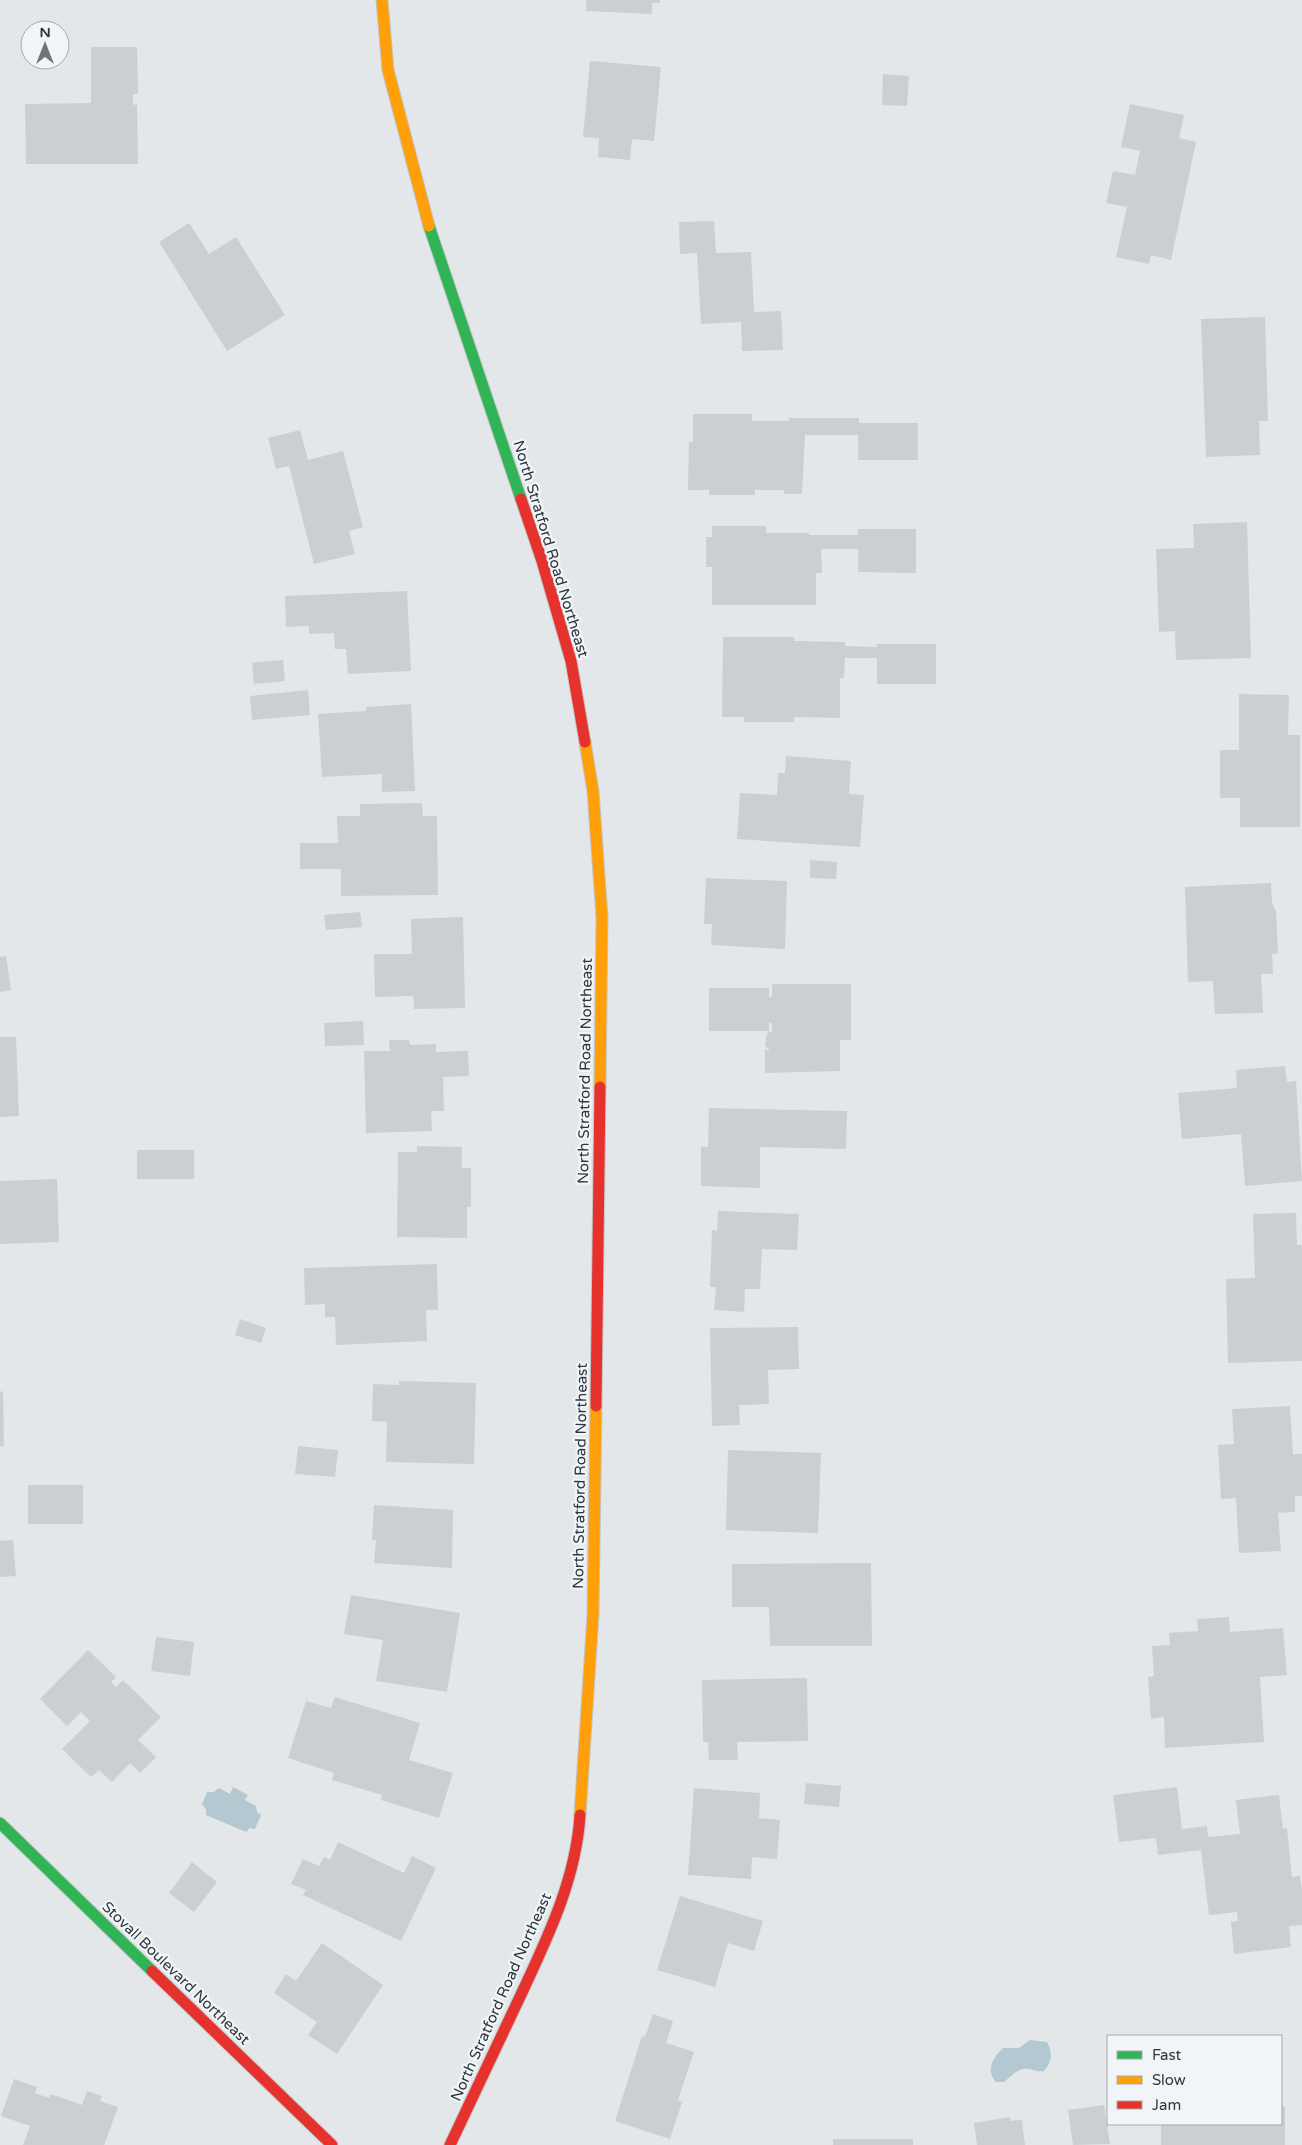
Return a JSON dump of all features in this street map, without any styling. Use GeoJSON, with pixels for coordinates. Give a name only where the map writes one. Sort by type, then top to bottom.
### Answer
{"type":"FeatureCollection","features":[{"type":"Feature","properties":{"kind":"street","name":"North Stratford Road Northeast"},"geometry":{"type":"LineString","coordinates":[[382,0],[388,70],[424,211],[542,561],[571,661],[593,791],[602,917],[593,1615],[578,1830],[568,1882],[551,1930],[450,2145]]}},
{"type":"Feature","properties":{"kind":"street","name":"Stovall Boulevard Northeast"},"geometry":{"type":"LineString","coordinates":[[0,1823],[332,2145]]}},
{"type":"Feature","properties":{"kind":"water"},"geometry":{"type":"Polygon","coordinates":[[[233,1787],[248,1795],[245,1800],[256,1806],[257,1812],[261,1815],[255,1829],[250,1828],[246,1832],[206,1815],[206,1809],[202,1804],[207,1792],[214,1792],[219,1788],[230,1794],[233,1787]]]}},
{"type":"Feature","properties":{"kind":"water"},"geometry":{"type":"Polygon","coordinates":[[[1030,2040],[1047,2042],[1049,2046],[1051,2057],[1044,2071],[1022,2069],[1015,2072],[1004,2082],[996,2082],[991,2069],[993,2060],[999,2052],[1003,2048],[1019,2048],[1030,2040]]]}},
{"type":"Feature","properties":{"kind":"building"},"geometry":{"type":"Polygon","coordinates":[[[586,0],[660,0],[660,3],[652,3],[652,14],[586,11],[586,0]]]}},
{"type":"Feature","properties":{"kind":"building"},"geometry":{"type":"Polygon","coordinates":[[[91,47],[137,47],[138,94],[133,94],[133,105],[137,104],[138,164],[26,164],[25,104],[91,103],[91,47]]]}},
{"type":"Feature","properties":{"kind":"building"},"geometry":{"type":"Polygon","coordinates":[[[590,61],[661,67],[654,141],[632,139],[630,160],[598,157],[599,138],[583,137],[590,61]]]}},
{"type":"Feature","properties":{"kind":"building"},"geometry":{"type":"Polygon","coordinates":[[[883,74],[909,76],[907,106],[882,105],[883,74]]]}},
{"type":"Feature","properties":{"kind":"building"},"geometry":{"type":"Polygon","coordinates":[[[1130,104],[1184,115],[1179,138],[1196,142],[1171,260],[1151,255],[1149,264],[1116,257],[1127,207],[1106,203],[1113,171],[1135,175],[1140,151],[1121,147],[1130,104]]]}},
{"type":"Feature","properties":{"kind":"building"},"geometry":{"type":"Polygon","coordinates":[[[714,221],[716,253],[751,252],[754,312],[781,311],[783,350],[742,351],[741,322],[701,324],[697,253],[680,254],[679,222],[714,221]]]}},
{"type":"Feature","properties":{"kind":"building"},"geometry":{"type":"Polygon","coordinates":[[[189,223],[209,254],[236,237],[285,315],[227,351],[159,242],[189,223]]]}},
{"type":"Feature","properties":{"kind":"building"},"geometry":{"type":"Polygon","coordinates":[[[1265,317],[1268,421],[1259,421],[1260,455],[1206,457],[1201,319],[1265,317]]]}},
{"type":"Feature","properties":{"kind":"building"},"geometry":{"type":"Polygon","coordinates":[[[693,414],[752,414],[752,421],[789,421],[789,418],[859,418],[859,423],[918,423],[918,460],[858,460],[858,435],[805,435],[802,494],[784,494],[784,490],[755,490],[755,495],[709,495],[709,490],[688,490],[689,442],[693,442],[693,414]]]}},
{"type":"Feature","properties":{"kind":"building"},"geometry":{"type":"Polygon","coordinates":[[[300,430],[308,460],[343,451],[363,527],[349,531],[355,554],[314,564],[289,466],[276,469],[268,438],[300,430]]]}},
{"type":"Feature","properties":{"kind":"building"},"geometry":{"type":"Polygon","coordinates":[[[1247,522],[1251,658],[1176,660],[1175,631],[1159,632],[1156,549],[1194,548],[1193,524],[1247,522]]]}},
{"type":"Feature","properties":{"kind":"building"},"geometry":{"type":"Polygon","coordinates":[[[712,526],[766,526],[766,533],[809,533],[809,535],[858,535],[858,529],[916,529],[916,573],[858,572],[858,549],[821,549],[822,573],[816,573],[816,605],[712,605],[712,567],[706,567],[706,537],[712,537],[712,526]]]}},
{"type":"Feature","properties":{"kind":"building"},"geometry":{"type":"Polygon","coordinates":[[[407,591],[411,671],[348,674],[346,649],[335,649],[334,633],[309,634],[309,626],[286,627],[285,596],[407,591]]]}},
{"type":"Feature","properties":{"kind":"building"},"geometry":{"type":"Polygon","coordinates":[[[723,637],[794,637],[794,641],[845,642],[845,646],[877,647],[877,644],[936,644],[936,684],[877,684],[877,658],[845,658],[844,678],[840,678],[840,718],[794,717],[794,722],[744,722],[744,717],[722,717],[723,637]]]}},
{"type":"Feature","properties":{"kind":"building"},"geometry":{"type":"Polygon","coordinates":[[[283,660],[285,681],[254,684],[252,663],[283,660]]]}},
{"type":"Feature","properties":{"kind":"building"},"geometry":{"type":"Polygon","coordinates":[[[308,690],[310,715],[252,720],[250,696],[308,690]]]}},
{"type":"Feature","properties":{"kind":"building"},"geometry":{"type":"Polygon","coordinates":[[[1239,694],[1289,695],[1288,735],[1300,735],[1300,827],[1240,827],[1240,798],[1220,798],[1220,750],[1239,750],[1239,694]]]}},
{"type":"Feature","properties":{"kind":"building"},"geometry":{"type":"Polygon","coordinates":[[[411,704],[415,791],[382,792],[382,774],[322,777],[318,714],[366,711],[366,707],[411,704]]]}},
{"type":"Feature","properties":{"kind":"building"},"geometry":{"type":"Polygon","coordinates":[[[786,756],[851,761],[849,794],[864,795],[860,847],[737,839],[740,793],[777,795],[778,773],[785,773],[786,756]]]}},
{"type":"Feature","properties":{"kind":"building"},"geometry":{"type":"Polygon","coordinates":[[[422,803],[423,816],[437,816],[438,895],[341,896],[341,869],[300,869],[300,843],[338,843],[337,816],[360,816],[360,804],[422,803]]]}},
{"type":"Feature","properties":{"kind":"building"},"geometry":{"type":"Polygon","coordinates":[[[810,860],[837,862],[836,879],[810,878],[810,860]]]}},
{"type":"Feature","properties":{"kind":"building"},"geometry":{"type":"Polygon","coordinates":[[[706,878],[787,881],[785,949],[711,945],[712,924],[704,924],[706,878]]]}},
{"type":"Feature","properties":{"kind":"building"},"geometry":{"type":"Polygon","coordinates":[[[1271,883],[1272,903],[1276,911],[1278,953],[1272,954],[1273,974],[1261,974],[1263,1013],[1215,1014],[1213,981],[1188,982],[1185,887],[1271,883]]]}},
{"type":"Feature","properties":{"kind":"building"},"geometry":{"type":"Polygon","coordinates":[[[360,912],[362,927],[326,930],[324,915],[360,912]]]}},
{"type":"Feature","properties":{"kind":"building"},"geometry":{"type":"Polygon","coordinates":[[[463,917],[465,1008],[414,1009],[413,996],[375,997],[374,954],[412,954],[411,919],[463,917]]]}},
{"type":"Feature","properties":{"kind":"building"},"geometry":{"type":"Polygon","coordinates":[[[6,956],[11,990],[0,992],[0,957],[6,956]]]}},
{"type":"Feature","properties":{"kind":"building"},"geometry":{"type":"Polygon","coordinates":[[[772,984],[851,984],[851,1040],[840,1040],[840,1071],[765,1073],[765,1050],[770,1050],[765,1046],[766,1037],[768,1032],[772,1032],[772,1023],[769,1023],[769,1031],[709,1031],[709,988],[769,988],[769,997],[772,997],[772,984]]]}},
{"type":"Feature","properties":{"kind":"building"},"geometry":{"type":"Polygon","coordinates":[[[363,1021],[364,1045],[325,1046],[324,1023],[363,1021]]]}},
{"type":"Feature","properties":{"kind":"building"},"geometry":{"type":"Polygon","coordinates":[[[0,1037],[16,1037],[19,1116],[0,1117],[0,1037]]]}},
{"type":"Feature","properties":{"kind":"building"},"geometry":{"type":"Polygon","coordinates":[[[389,1040],[409,1040],[410,1045],[436,1044],[436,1052],[468,1051],[469,1076],[443,1077],[444,1111],[431,1111],[432,1131],[366,1133],[364,1051],[390,1051],[389,1040]]]}},
{"type":"Feature","properties":{"kind":"building"},"geometry":{"type":"Polygon","coordinates":[[[1285,1066],[1287,1082],[1296,1081],[1302,1181],[1245,1186],[1241,1134],[1182,1139],[1178,1093],[1237,1088],[1236,1070],[1285,1066]]]}},
{"type":"Feature","properties":{"kind":"building"},"geometry":{"type":"Polygon","coordinates":[[[709,1108],[847,1111],[846,1149],[760,1147],[760,1188],[701,1186],[701,1147],[708,1147],[709,1108]]]}},
{"type":"Feature","properties":{"kind":"building"},"geometry":{"type":"Polygon","coordinates":[[[417,1146],[462,1147],[462,1168],[471,1168],[471,1207],[467,1207],[467,1238],[397,1237],[398,1152],[417,1152],[417,1146]]]}},
{"type":"Feature","properties":{"kind":"building"},"geometry":{"type":"Polygon","coordinates":[[[137,1150],[194,1150],[194,1179],[137,1179],[137,1150]]]}},
{"type":"Feature","properties":{"kind":"building"},"geometry":{"type":"Polygon","coordinates":[[[57,1179],[59,1242],[0,1244],[0,1181],[57,1179]]]}},
{"type":"Feature","properties":{"kind":"building"},"geometry":{"type":"Polygon","coordinates":[[[718,1211],[799,1214],[797,1250],[762,1249],[760,1289],[745,1289],[744,1312],[714,1310],[716,1287],[710,1287],[712,1230],[717,1231],[718,1211]]]}},
{"type":"Feature","properties":{"kind":"building"},"geometry":{"type":"Polygon","coordinates":[[[1296,1213],[1297,1245],[1302,1245],[1302,1361],[1228,1363],[1226,1279],[1255,1278],[1253,1214],[1296,1213]]]}},
{"type":"Feature","properties":{"kind":"building"},"geometry":{"type":"Polygon","coordinates":[[[437,1264],[438,1310],[426,1310],[427,1341],[336,1345],[335,1317],[325,1317],[325,1304],[305,1305],[304,1268],[437,1264]]]}},
{"type":"Feature","properties":{"kind":"building"},"geometry":{"type":"Polygon","coordinates":[[[240,1319],[266,1328],[261,1343],[235,1335],[240,1319]]]}},
{"type":"Feature","properties":{"kind":"building"},"geometry":{"type":"Polygon","coordinates":[[[798,1327],[799,1369],[768,1370],[769,1404],[739,1405],[740,1425],[712,1426],[710,1328],[798,1327]]]}},
{"type":"Feature","properties":{"kind":"building"},"geometry":{"type":"Polygon","coordinates":[[[399,1381],[476,1383],[474,1464],[386,1462],[387,1422],[372,1421],[373,1384],[399,1385],[399,1381]]]}},
{"type":"Feature","properties":{"kind":"building"},"geometry":{"type":"Polygon","coordinates":[[[3,1391],[4,1446],[0,1446],[0,1392],[3,1391]]]}},
{"type":"Feature","properties":{"kind":"building"},"geometry":{"type":"Polygon","coordinates":[[[1290,1406],[1293,1454],[1302,1454],[1302,1496],[1295,1496],[1295,1512],[1278,1513],[1281,1551],[1239,1553],[1236,1498],[1221,1499],[1218,1445],[1234,1444],[1232,1409],[1290,1406]]]}},
{"type":"Feature","properties":{"kind":"building"},"geometry":{"type":"Polygon","coordinates":[[[298,1446],[338,1450],[335,1477],[295,1474],[298,1446]]]}},
{"type":"Feature","properties":{"kind":"building"},"geometry":{"type":"Polygon","coordinates":[[[728,1450],[821,1453],[818,1533],[726,1530],[728,1450]]]}},
{"type":"Feature","properties":{"kind":"building"},"geometry":{"type":"Polygon","coordinates":[[[28,1485],[83,1485],[83,1524],[28,1524],[28,1485]]]}},
{"type":"Feature","properties":{"kind":"building"},"geometry":{"type":"Polygon","coordinates":[[[374,1505],[453,1510],[452,1568],[374,1563],[376,1540],[372,1540],[374,1505]]]}},
{"type":"Feature","properties":{"kind":"building"},"geometry":{"type":"Polygon","coordinates":[[[13,1540],[16,1576],[0,1577],[0,1541],[13,1540]]]}},
{"type":"Feature","properties":{"kind":"building"},"geometry":{"type":"Polygon","coordinates":[[[871,1563],[872,1646],[770,1646],[769,1607],[732,1607],[732,1564],[871,1563]]]}},
{"type":"Feature","properties":{"kind":"building"},"geometry":{"type":"Polygon","coordinates":[[[351,1595],[460,1613],[447,1692],[376,1681],[383,1640],[344,1634],[351,1595]]]}},
{"type":"Feature","properties":{"kind":"building"},"geometry":{"type":"Polygon","coordinates":[[[1229,1617],[1230,1632],[1283,1628],[1287,1675],[1260,1677],[1264,1742],[1165,1748],[1164,1717],[1151,1719],[1148,1677],[1154,1676],[1152,1646],[1170,1645],[1169,1633],[1198,1631],[1197,1619],[1229,1617]]]}},
{"type":"Feature","properties":{"kind":"building"},"geometry":{"type":"Polygon","coordinates":[[[156,1637],[194,1642],[190,1676],[151,1671],[156,1637]]]}},
{"type":"Feature","properties":{"kind":"building"},"geometry":{"type":"Polygon","coordinates":[[[88,1650],[116,1677],[111,1682],[116,1687],[123,1680],[161,1717],[138,1740],[156,1757],[140,1773],[130,1763],[112,1782],[99,1770],[91,1777],[62,1749],[90,1721],[81,1712],[67,1726],[40,1699],[88,1650]]]}},
{"type":"Feature","properties":{"kind":"building"},"geometry":{"type":"Polygon","coordinates":[[[807,1678],[808,1741],[737,1742],[738,1760],[709,1760],[708,1742],[703,1742],[702,1680],[807,1678]]]}},
{"type":"Feature","properties":{"kind":"building"},"geometry":{"type":"Polygon","coordinates":[[[335,1697],[420,1723],[409,1760],[453,1773],[439,1818],[381,1800],[382,1795],[332,1780],[334,1773],[288,1758],[306,1701],[331,1708],[335,1697]]]}},
{"type":"Feature","properties":{"kind":"building"},"geometry":{"type":"Polygon","coordinates":[[[806,1783],[841,1786],[839,1807],[804,1804],[806,1783]]]}},
{"type":"Feature","properties":{"kind":"building"},"geometry":{"type":"Polygon","coordinates":[[[1177,1787],[1182,1829],[1207,1826],[1208,1837],[1240,1834],[1236,1800],[1279,1795],[1283,1829],[1287,1828],[1292,1877],[1300,1876],[1302,1889],[1302,1925],[1289,1926],[1291,1947],[1234,1954],[1231,1922],[1238,1921],[1237,1912],[1209,1915],[1201,1850],[1158,1855],[1156,1838],[1119,1842],[1113,1795],[1177,1787]]]}},
{"type":"Feature","properties":{"kind":"building"},"geometry":{"type":"Polygon","coordinates":[[[694,1788],[760,1793],[759,1818],[780,1820],[777,1859],[752,1857],[751,1879],[688,1875],[694,1788]]]}},
{"type":"Feature","properties":{"kind":"building"},"geometry":{"type":"Polygon","coordinates":[[[338,1842],[404,1873],[412,1856],[436,1868],[401,1941],[303,1895],[306,1890],[291,1884],[303,1859],[319,1866],[324,1857],[330,1860],[338,1842]]]}},
{"type":"Feature","properties":{"kind":"building"},"geometry":{"type":"Polygon","coordinates":[[[192,1862],[217,1882],[194,1912],[169,1893],[192,1862]]]}},
{"type":"Feature","properties":{"kind":"building"},"geometry":{"type":"Polygon","coordinates":[[[680,1896],[763,1921],[754,1951],[728,1943],[715,1987],[657,1970],[680,1896]]]}},
{"type":"Feature","properties":{"kind":"building"},"geometry":{"type":"Polygon","coordinates":[[[322,1943],[383,1985],[337,2054],[308,2035],[317,2022],[274,1993],[286,1974],[296,1981],[322,1943]]]}},
{"type":"Feature","properties":{"kind":"building"},"geometry":{"type":"Polygon","coordinates":[[[653,2014],[673,2021],[666,2043],[694,2052],[678,2100],[682,2102],[670,2139],[615,2121],[642,2036],[645,2037],[653,2014]]]}},
{"type":"Feature","properties":{"kind":"building"},"geometry":{"type":"Polygon","coordinates":[[[14,2079],[37,2087],[35,2093],[49,2098],[51,2094],[82,2105],[87,2091],[102,2096],[100,2101],[118,2107],[104,2145],[23,2145],[30,2126],[1,2116],[14,2079]]]}},
{"type":"Feature","properties":{"kind":"building"},"geometry":{"type":"Polygon","coordinates":[[[1104,2105],[1110,2144],[1073,2145],[1068,2110],[1104,2105]]]}},
{"type":"Feature","properties":{"kind":"building"},"geometry":{"type":"Polygon","coordinates":[[[1282,2107],[1285,2107],[1285,2145],[1161,2145],[1161,2125],[1282,2125],[1282,2107]]]}},
{"type":"Feature","properties":{"kind":"building"},"geometry":{"type":"Polygon","coordinates":[[[1010,2117],[1010,2121],[1022,2120],[1025,2145],[977,2145],[974,2123],[1010,2117]]]}},
{"type":"Feature","properties":{"kind":"building"},"geometry":{"type":"Polygon","coordinates":[[[833,2139],[913,2139],[913,2145],[833,2145],[833,2139]]]}},
{"type":"Feature","properties":{"kind":"traffic: fast"},"geometry":{"type":"LineString","coordinates":[[429,226],[521,499]]}},
{"type":"Feature","properties":{"kind":"traffic: fast"},"geometry":{"type":"LineString","coordinates":[[0,1823],[152,1971]]}},
{"type":"Feature","properties":{"kind":"traffic: slow"},"geometry":{"type":"LineString","coordinates":[[382,0],[388,70],[429,226]]}},
{"type":"Feature","properties":{"kind":"traffic: slow"},"geometry":{"type":"LineString","coordinates":[[585,742],[593,791],[602,917],[600,1087]]}},
{"type":"Feature","properties":{"kind":"traffic: slow"},"geometry":{"type":"LineString","coordinates":[[580,1815],[593,1615],[596,1406]]}},
{"type":"Feature","properties":{"kind":"traffic: jam"},"geometry":{"type":"LineString","coordinates":[[521,499],[542,561],[571,661],[585,742]]}},
{"type":"Feature","properties":{"kind":"traffic: jam"},"geometry":{"type":"LineString","coordinates":[[596,1406],[600,1087]]}},
{"type":"Feature","properties":{"kind":"traffic: jam"},"geometry":{"type":"LineString","coordinates":[[450,2145],[549,1933],[573,1863],[580,1815]]}},
{"type":"Feature","properties":{"kind":"traffic: jam"},"geometry":{"type":"LineString","coordinates":[[152,1971],[332,2145]]}}]}
